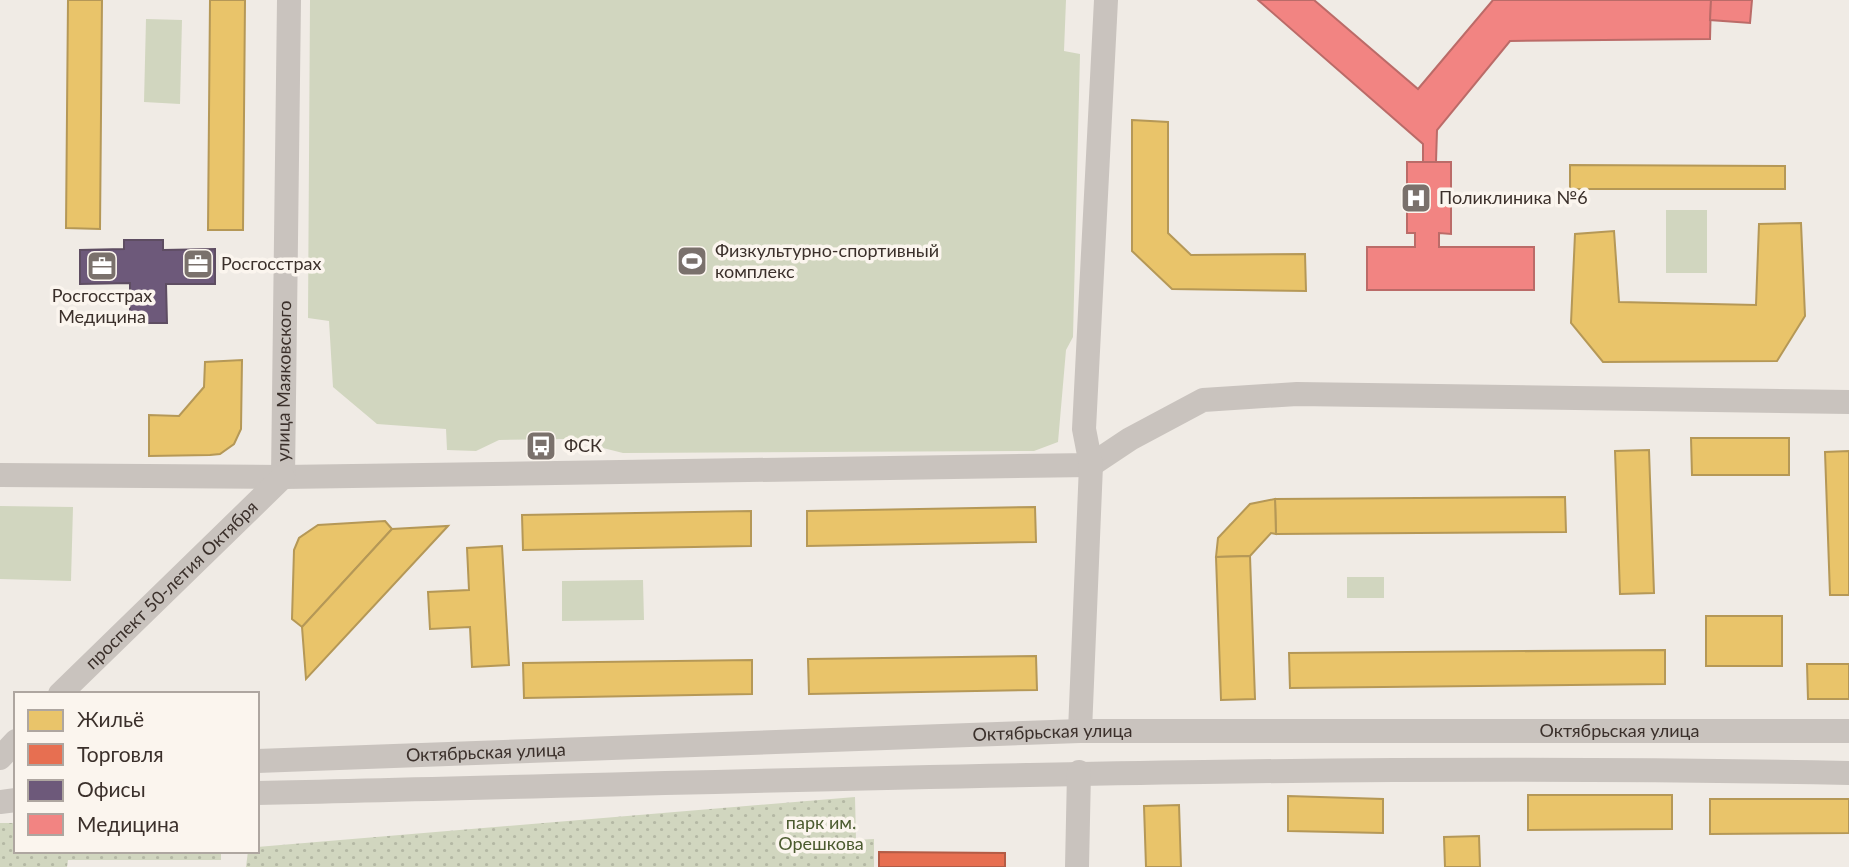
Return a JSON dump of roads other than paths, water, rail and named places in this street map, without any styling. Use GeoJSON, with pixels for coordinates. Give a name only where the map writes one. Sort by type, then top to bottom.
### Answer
{"type":"FeatureCollection","features":[{"type":"Feature","properties":{"kind":"street","name":"улица Маяковского"},"geometry":{"type":"LineString","coordinates":[[0,475],[283,477],[289,0]]}},
{"type":"Feature","properties":{"kind":"street"},"geometry":{"type":"LineString","coordinates":[[1080,731],[1091,465],[1084,429],[1106,0]]}},
{"type":"Feature","properties":{"kind":"street"},"geometry":{"type":"LineString","coordinates":[[283,477],[1091,465],[1130,439],[1203,400],[1297,394],[1849,402]]}},
{"type":"Feature","properties":{"kind":"street","name":"проспект 50-летия Октября"},"geometry":{"type":"LineString","coordinates":[[62,692],[283,477]]}},
{"type":"Feature","properties":{"kind":"street","name":"Октябрьская улица"},"geometry":{"type":"LineString","coordinates":[[259,761],[1080,731],[1849,731]]}},
{"type":"Feature","properties":{"kind":"street"},"geometry":{"type":"LineString","coordinates":[[0,758],[14,743]]}},
{"type":"Feature","properties":{"kind":"street"},"geometry":{"type":"LineString","coordinates":[[681,782],[682,745]]}},
{"type":"Feature","properties":{"kind":"street"},"geometry":{"type":"LineString","coordinates":[[298,759],[298,792]]}},
{"type":"Feature","properties":{"kind":"street","name":"Октябрьская улица"},"geometry":{"type":"LineString","coordinates":[[259,793],[1079,772],[1694,769],[1849,773]]}},
{"type":"Feature","properties":{"kind":"street"},"geometry":{"type":"LineString","coordinates":[[1077,867],[1079,772]]}},
{"type":"Feature","properties":{"kind":"place","name":"Поликлиника №6"},"geometry":{"type":"Point","coordinates":[1416,198]}},
{"type":"Feature","properties":{"kind":"place","name":"Физкультурно-спортивный комплекс"},"geometry":{"type":"Point","coordinates":[692,261]}},
{"type":"Feature","properties":{"kind":"place","name":"Росгосстрах"},"geometry":{"type":"Point","coordinates":[198,264]}},
{"type":"Feature","properties":{"kind":"place","name":"Росгосстрах Медицина"},"geometry":{"type":"Point","coordinates":[102,266]}},
{"type":"Feature","properties":{"kind":"place","name":"ФСК"},"geometry":{"type":"Point","coordinates":[541,446]}},
{"type":"Feature","properties":{"kind":"park label","name":"парк им. Орешкова"},"geometry":{"type":"Point","coordinates":[821,833]}}]}
